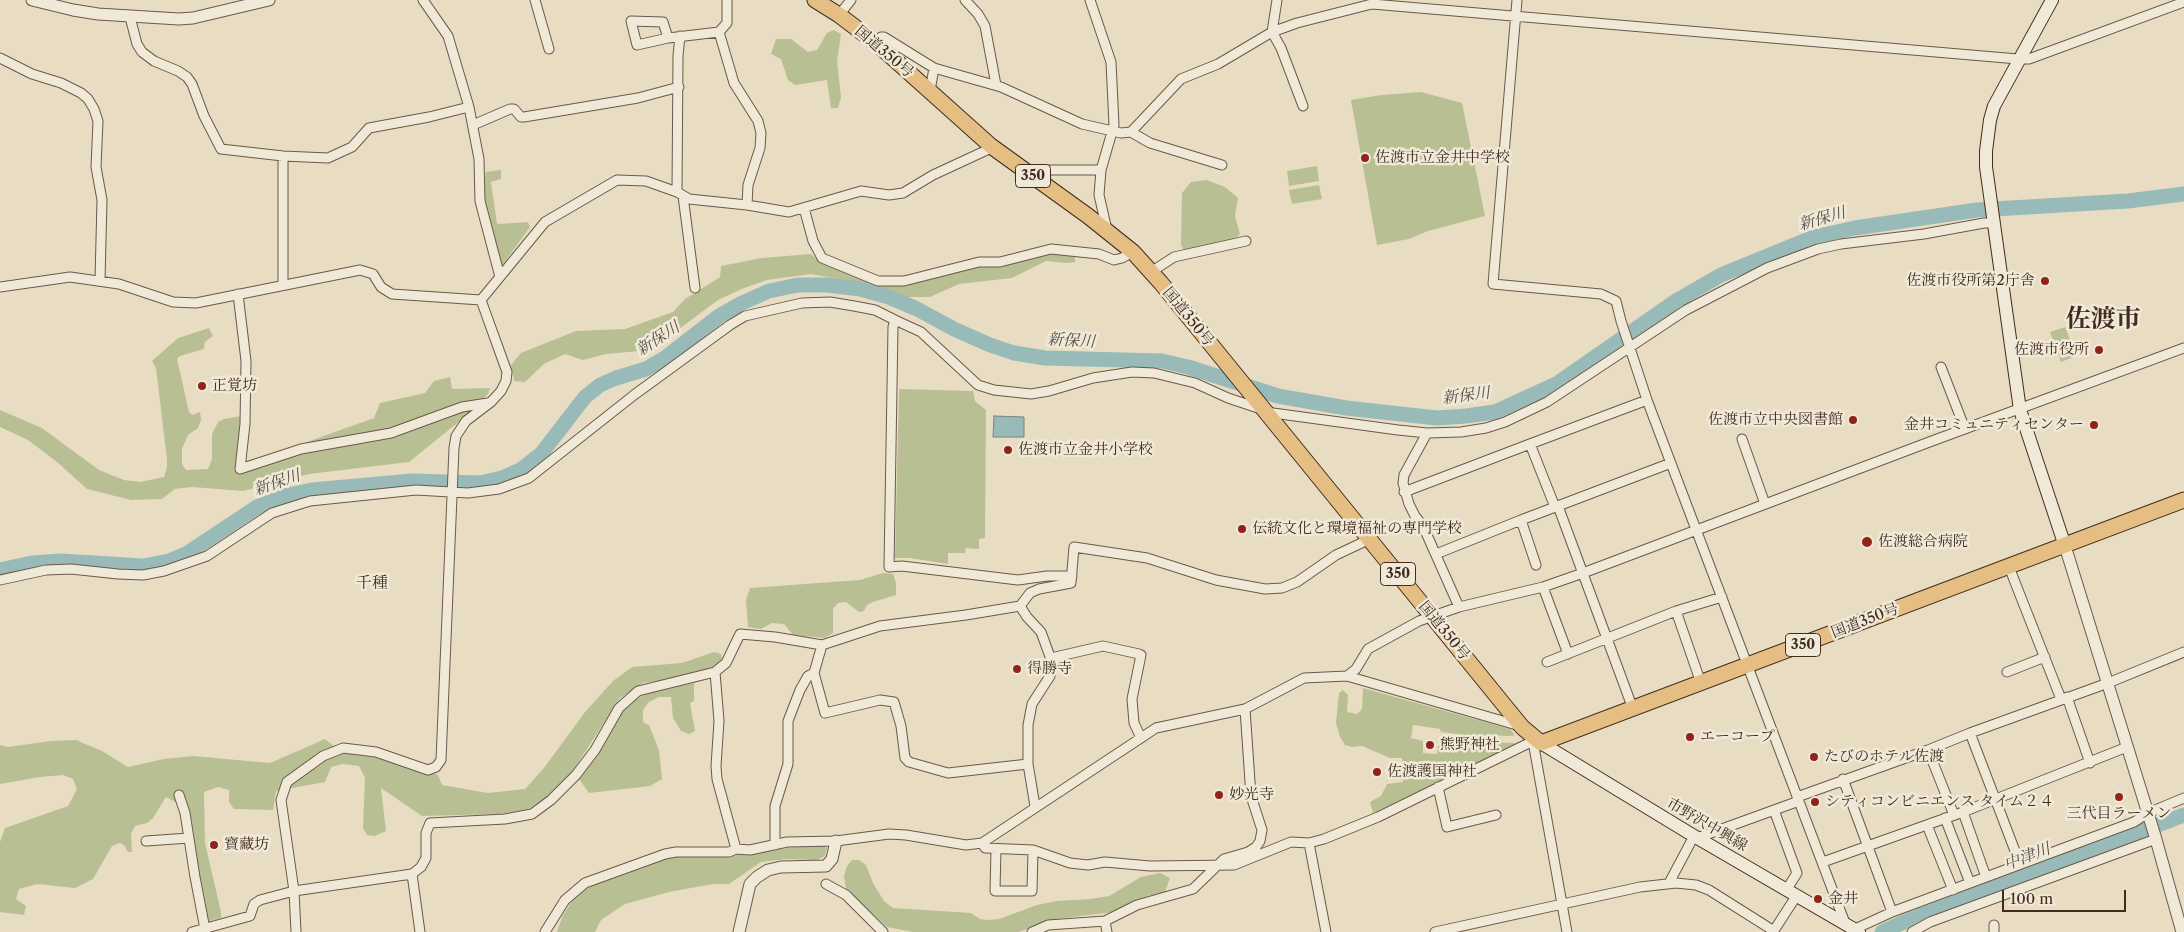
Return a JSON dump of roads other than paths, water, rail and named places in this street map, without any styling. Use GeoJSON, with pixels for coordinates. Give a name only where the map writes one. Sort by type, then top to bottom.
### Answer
{"type":"FeatureCollection","features":[{"type":"Feature","properties":{"kind":"highway","name":"国道350号"},"geometry":{"type":"LineString","coordinates":[[815,0],[839,15],[876,43],[991,146],[1107,230],[1133,252],[1370,539],[1522,727],[1541,743],[2184,500]]}},
{"type":"Feature","properties":{"kind":"main road"},"geometry":{"type":"LineString","coordinates":[[2052,0],[2018,59],[1994,106],[1986,151],[1994,224],[2020,410],[2065,546]]}},
{"type":"Feature","properties":{"kind":"main road","name":"市野沢中興線"},"geometry":{"type":"LineString","coordinates":[[1541,743],[1696,837],[1853,928]]}},
{"type":"Feature","properties":{"kind":"street"},"geometry":{"type":"LineString","coordinates":[[32,0],[73,10],[130,17],[193,18],[269,0]]}},
{"type":"Feature","properties":{"kind":"street"},"geometry":{"type":"LineString","coordinates":[[535,0],[549,49]]}},
{"type":"Feature","properties":{"kind":"street"},"geometry":{"type":"LineString","coordinates":[[668,38],[719,32],[727,24],[728,0]]}},
{"type":"Feature","properties":{"kind":"street"},"geometry":{"type":"LineString","coordinates":[[839,15],[852,0]]}},
{"type":"Feature","properties":{"kind":"street"},"geometry":{"type":"LineString","coordinates":[[965,0],[978,14],[985,26],[996,85]]}},
{"type":"Feature","properties":{"kind":"street"},"geometry":{"type":"LineString","coordinates":[[1090,0],[1111,62],[1114,102],[1113,132],[1101,170],[1099,195],[1107,230]]}},
{"type":"Feature","properties":{"kind":"street"},"geometry":{"type":"LineString","coordinates":[[1277,0],[1272,32],[1281,48],[1303,106]]}},
{"type":"Feature","properties":{"kind":"street"},"geometry":{"type":"LineString","coordinates":[[1517,0],[1492,284],[1601,294],[1616,301],[1629,348],[1747,666],[1823,862],[1853,928],[2134,822],[2184,798]]}},
{"type":"Feature","properties":{"kind":"street"},"geometry":{"type":"LineString","coordinates":[[427,1],[448,36],[470,107],[479,159],[480,201],[500,277]]}},
{"type":"Feature","properties":{"kind":"street"},"geometry":{"type":"LineString","coordinates":[[1131,132],[1158,106],[1181,78],[1218,64],[1272,32],[1297,23],[1372,4],[2029,59],[2184,2]]}},
{"type":"Feature","properties":{"kind":"street"},"geometry":{"type":"LineString","coordinates":[[130,17],[137,44],[142,52],[154,61],[178,71],[187,77],[192,84],[204,116],[221,149],[283,156],[328,158],[352,147],[369,128],[429,118],[470,107]]}},
{"type":"Feature","properties":{"kind":"street"},"geometry":{"type":"LineString","coordinates":[[719,32],[734,83],[758,121],[761,133],[760,148],[748,186],[747,205]]}},
{"type":"Feature","properties":{"kind":"street"},"geometry":{"type":"LineString","coordinates":[[680,36],[680,194],[695,288]]}},
{"type":"Feature","properties":{"kind":"street"},"geometry":{"type":"LineString","coordinates":[[876,43],[884,36],[934,68],[996,85],[1082,124],[1113,132],[1131,132],[1150,143],[1222,165]]}},
{"type":"Feature","properties":{"kind":"street"},"geometry":{"type":"LineString","coordinates":[[0,58],[32,74],[61,83],[81,93],[88,99],[94,109],[98,121],[96,167],[102,200],[100,280]]}},
{"type":"Feature","properties":{"kind":"street"},"geometry":{"type":"LineString","coordinates":[[931,85],[934,68]]}},
{"type":"Feature","properties":{"kind":"street"},"geometry":{"type":"LineString","coordinates":[[473,124],[510,109],[514,109],[524,117],[638,98],[679,87]]}},
{"type":"Feature","properties":{"kind":"street"},"geometry":{"type":"LineString","coordinates":[[481,300],[546,222],[617,180],[646,181],[680,194],[689,200],[747,205],[789,212],[861,191],[889,195],[903,192],[991,146]]}},
{"type":"Feature","properties":{"kind":"street"},"geometry":{"type":"LineString","coordinates":[[283,156],[283,284]]}},
{"type":"Feature","properties":{"kind":"street"},"geometry":{"type":"LineString","coordinates":[[1032,175],[1041,170],[1101,170]]}},
{"type":"Feature","properties":{"kind":"street"},"geometry":{"type":"LineString","coordinates":[[804,208],[813,241],[822,258],[878,281],[904,281],[979,262],[1000,262],[1051,249],[1099,254],[1114,260],[1133,252]]}},
{"type":"Feature","properties":{"kind":"street"},"geometry":{"type":"LineString","coordinates":[[0,580],[46,570],[71,569],[135,575],[164,571],[207,556],[272,512],[297,504],[416,490],[451,493],[499,489],[528,478],[720,331],[745,316],[802,303],[830,302],[874,310],[921,332],[978,384],[994,390],[1031,394],[1049,391],[1093,378],[1132,372],[1154,373],[1195,383],[1228,398],[1261,407],[1427,432],[1461,432],[1486,428],[1523,414],[1547,402],[1686,310],[1717,292],[1767,268],[1841,244],[1924,234],[1984,223],[1994,224]]}},
{"type":"Feature","properties":{"kind":"street"},"geometry":{"type":"LineString","coordinates":[[1151,272],[1174,258],[1246,240]]}},
{"type":"Feature","properties":{"kind":"street"},"geometry":{"type":"LineString","coordinates":[[0,287],[70,277],[119,284],[173,302],[185,303],[208,301],[283,284],[360,270],[373,274],[381,287],[392,294],[481,300]]}},
{"type":"Feature","properties":{"kind":"street"},"geometry":{"type":"LineString","coordinates":[[238,294],[246,361],[245,424],[240,469],[301,449],[391,432],[462,407],[491,402]]}},
{"type":"Feature","properties":{"kind":"street"},"geometry":{"type":"LineString","coordinates":[[296,932],[294,891],[281,800],[283,789],[294,776],[323,756],[343,748],[376,752],[428,770],[436,767],[442,760],[452,466],[456,436],[466,421],[491,402],[501,391],[506,381],[507,372],[481,300]]}},
{"type":"Feature","properties":{"kind":"street"},"geometry":{"type":"LineString","coordinates":[[895,320],[893,327],[889,567],[902,566],[1018,580],[1047,576],[1072,576]]}},
{"type":"Feature","properties":{"kind":"street"},"geometry":{"type":"LineString","coordinates":[[1348,676],[1356,670],[1365,652],[1372,646],[1418,621],[1459,607],[1543,587],[1583,573],[2184,348]]}},
{"type":"Feature","properties":{"kind":"street"},"geometry":{"type":"LineString","coordinates":[[1941,367],[1965,429]]}},
{"type":"Feature","properties":{"kind":"street"},"geometry":{"type":"LineString","coordinates":[[1404,492],[1648,400]]}},
{"type":"Feature","properties":{"kind":"street"},"geometry":{"type":"LineString","coordinates":[[1427,432],[1404,474],[1404,492],[1415,516],[1423,526],[1459,607]]}},
{"type":"Feature","properties":{"kind":"street"},"geometry":{"type":"LineString","coordinates":[[1742,439],[1765,504]]}},
{"type":"Feature","properties":{"kind":"street"},"geometry":{"type":"LineString","coordinates":[[1530,444],[1583,573],[1634,708]]}},
{"type":"Feature","properties":{"kind":"street"},"geometry":{"type":"LineString","coordinates":[[1436,554],[1671,463]]}},
{"type":"Feature","properties":{"kind":"street"},"geometry":{"type":"LineString","coordinates":[[1521,520],[1536,565]]}},
{"type":"Feature","properties":{"kind":"street"},"geometry":{"type":"LineString","coordinates":[[192,932],[250,916],[254,904],[260,900],[294,891],[412,874],[421,867],[426,858],[426,833],[430,824],[505,820],[527,815],[541,809],[576,775],[595,750],[620,708],[638,691],[715,672],[726,663],[740,634],[775,637],[822,645],[880,626],[1020,606],[1030,593],[1039,589],[1071,583],[1074,547],[1146,558],[1216,580],[1273,589],[1297,582],[1336,555],[1370,539]]}},
{"type":"Feature","properties":{"kind":"street"},"geometry":{"type":"LineString","coordinates":[[2065,546],[2182,932]]}},
{"type":"Feature","properties":{"kind":"street"},"geometry":{"type":"LineString","coordinates":[[2009,567],[2090,763]]}},
{"type":"Feature","properties":{"kind":"street"},"geometry":{"type":"LineString","coordinates":[[1543,587],[1568,654]]}},
{"type":"Feature","properties":{"kind":"street"},"geometry":{"type":"LineString","coordinates":[[1547,662],[1676,612],[1722,597]]}},
{"type":"Feature","properties":{"kind":"street"},"geometry":{"type":"LineString","coordinates":[[1020,606],[1026,617],[1041,632],[1051,658],[1050,676],[1032,704],[1028,725],[1028,764],[1035,806]]}},
{"type":"Feature","properties":{"kind":"street"},"geometry":{"type":"LineString","coordinates":[[1676,612],[1702,683]]}},
{"type":"Feature","properties":{"kind":"street"},"geometry":{"type":"LineString","coordinates":[[822,645],[814,672],[825,713],[880,700],[894,702],[901,726],[905,758],[909,762],[948,773],[1028,764]]}},
{"type":"Feature","properties":{"kind":"street"},"geometry":{"type":"LineString","coordinates":[[1051,658],[1103,646],[1141,655],[1132,699],[1134,723],[1141,738]]}},
{"type":"Feature","properties":{"kind":"street"},"geometry":{"type":"LineString","coordinates":[[1669,883],[1696,837],[1774,810],[1843,779],[1928,750],[2108,683],[2184,652]]}},
{"type":"Feature","properties":{"kind":"street"},"geometry":{"type":"LineString","coordinates":[[2007,672],[2045,657]]}},
{"type":"Feature","properties":{"kind":"street"},"geometry":{"type":"LineString","coordinates":[[715,672],[718,721],[716,772],[736,849]]}},
{"type":"Feature","properties":{"kind":"street"},"geometry":{"type":"LineString","coordinates":[[775,844],[775,806],[788,764],[788,722],[800,690],[808,676],[814,672]]}},
{"type":"Feature","properties":{"kind":"street"},"geometry":{"type":"LineString","coordinates":[[544,932],[565,900],[585,884],[595,878],[665,854],[676,852],[729,852],[736,849],[750,850],[787,842],[836,841],[889,834],[906,834],[966,845],[982,843],[1035,806],[1156,728],[1245,709],[1297,680],[1313,676],[1348,676],[1522,727]]}},
{"type":"Feature","properties":{"kind":"street"},"geometry":{"type":"LineString","coordinates":[[1032,932],[1048,925],[1105,921],[1137,904],[1193,889],[1224,859],[1248,852],[1256,847],[1260,841],[1262,830],[1251,796],[1245,709]]}},
{"type":"Feature","properties":{"kind":"street"},"geometry":{"type":"LineString","coordinates":[[1970,733],[2020,864]]}},
{"type":"Feature","properties":{"kind":"street"},"geometry":{"type":"LineString","coordinates":[[982,843],[985,848],[1033,850],[1070,863],[1088,864],[1105,862],[1150,866],[1173,864],[1234,865],[1291,842],[1309,843],[1324,839],[1378,817],[1529,743],[1541,743]]}},
{"type":"Feature","properties":{"kind":"street"},"geometry":{"type":"LineString","coordinates":[[1541,743],[1534,747],[1564,905],[1567,932]]}},
{"type":"Feature","properties":{"kind":"street"},"geometry":{"type":"LineString","coordinates":[[1823,862],[1964,812],[2127,748]]}},
{"type":"Feature","properties":{"kind":"street"},"geometry":{"type":"LineString","coordinates":[[1928,750],[1970,883]]}},
{"type":"Feature","properties":{"kind":"street"},"geometry":{"type":"LineString","coordinates":[[1843,779],[1892,912]]}},
{"type":"Feature","properties":{"kind":"street"},"geometry":{"type":"LineString","coordinates":[[1438,787],[1447,827],[1496,815]]}},
{"type":"Feature","properties":{"kind":"street"},"geometry":{"type":"LineString","coordinates":[[179,795],[185,813],[205,929]]}},
{"type":"Feature","properties":{"kind":"street"},"geometry":{"type":"LineString","coordinates":[[1435,932],[1472,928],[1633,888],[1669,883],[1690,884],[1709,890],[1774,931],[1792,892],[1797,873],[1774,810]]}},
{"type":"Feature","properties":{"kind":"street"},"geometry":{"type":"LineString","coordinates":[[1964,812],[1986,877]]}},
{"type":"Feature","properties":{"kind":"street"},"geometry":{"type":"LineString","coordinates":[[1927,825],[1953,890]]}},
{"type":"Feature","properties":{"kind":"street"},"geometry":{"type":"LineString","coordinates":[[146,841],[189,838]]}},
{"type":"Feature","properties":{"kind":"street"},"geometry":{"type":"LineString","coordinates":[[1912,932],[1930,922],[2155,838]]}},
{"type":"Feature","properties":{"kind":"street"},"geometry":{"type":"LineString","coordinates":[[740,932],[750,884],[757,876],[768,870],[780,867],[826,866],[832,859],[836,841]]}},
{"type":"Feature","properties":{"kind":"street"},"geometry":{"type":"LineString","coordinates":[[1309,843],[1326,932]]}},
{"type":"Feature","properties":{"kind":"street"},"geometry":{"type":"LineString","coordinates":[[996,849],[995,891],[1032,892],[1033,850]]}},
{"type":"Feature","properties":{"kind":"street"},"geometry":{"type":"LineString","coordinates":[[412,874],[420,932]]}},
{"type":"Feature","properties":{"kind":"street"},"geometry":{"type":"LineString","coordinates":[[826,884],[846,895],[883,932]]}},
{"type":"Feature","properties":{"kind":"street"},"geometry":{"type":"LineString","coordinates":[[1105,921],[1107,932]]}},
{"type":"Feature","properties":{"kind":"water"},"geometry":{"type":"Polygon","coordinates":[[[994,416],[1024,417],[1024,437],[993,437],[994,416]]]}},
{"type":"Feature","properties":{"kind":"waterway","name":"新保川"},"geometry":{"type":"LineString","coordinates":[[0,570],[32,563],[61,561],[143,566],[169,561],[186,554],[257,507],[288,495],[312,490],[412,481],[480,483],[502,478],[522,469],[541,454],[585,397],[600,385],[646,369],[665,358],[719,316],[742,303],[769,291],[798,285],[827,285],[860,289],[889,297],[917,309],[954,329],[1014,353],[1045,358],[1162,361],[1188,367],[1278,396],[1346,408],[1437,418],[1495,412],[1558,383],[1676,301],[1721,275],[1814,237],[1855,228],[1977,210],[2128,201],[2184,194]]}},
{"type":"Feature","properties":{"kind":"waterway","name":"中津川"},"geometry":{"type":"LineString","coordinates":[[1882,932],[1906,921],[2184,815]]}},
{"type":"Feature","properties":{"kind":"place","name":"佐渡市立金井中学校"},"geometry":{"type":"Point","coordinates":[1365,158]}},
{"type":"Feature","properties":{"kind":"place","name":"佐渡市役所第2庁舎"},"geometry":{"type":"Point","coordinates":[2045,281]}},
{"type":"Feature","properties":{"kind":"place","name":"佐渡市役所"},"geometry":{"type":"Point","coordinates":[2099,350]}},
{"type":"Feature","properties":{"kind":"place","name":"正覚坊"},"geometry":{"type":"Point","coordinates":[202,386]}},
{"type":"Feature","properties":{"kind":"place","name":"佐渡市立中央図書館"},"geometry":{"type":"Point","coordinates":[1853,420]}},
{"type":"Feature","properties":{"kind":"place","name":"金井コミュニティセンター"},"geometry":{"type":"Point","coordinates":[2094,425]}},
{"type":"Feature","properties":{"kind":"place","name":"佐渡市立金井小学校"},"geometry":{"type":"Point","coordinates":[1008,450]}},
{"type":"Feature","properties":{"kind":"place","name":"伝統文化と環境福祉の専門学校"},"geometry":{"type":"Point","coordinates":[1242,529]}},
{"type":"Feature","properties":{"kind":"place","name":"佐渡総合病院"},"geometry":{"type":"Point","coordinates":[1867,542]}},
{"type":"Feature","properties":{"kind":"place","name":"得勝寺"},"geometry":{"type":"Point","coordinates":[1017,669]}},
{"type":"Feature","properties":{"kind":"place","name":"エーコープ"},"geometry":{"type":"Point","coordinates":[1690,737]}},
{"type":"Feature","properties":{"kind":"place","name":"熊野神社"},"geometry":{"type":"Point","coordinates":[1430,745]}},
{"type":"Feature","properties":{"kind":"place","name":"たびのホテル佐渡"},"geometry":{"type":"Point","coordinates":[1814,757]}},
{"type":"Feature","properties":{"kind":"place","name":"佐渡護国神社"},"geometry":{"type":"Point","coordinates":[1377,772]}},
{"type":"Feature","properties":{"kind":"place","name":"妙光寺"},"geometry":{"type":"Point","coordinates":[1219,795]}},
{"type":"Feature","properties":{"kind":"place","name":"三代目ラーメン"},"geometry":{"type":"Point","coordinates":[2119,797]}},
{"type":"Feature","properties":{"kind":"place","name":"シティコンビニエンス タイム２４"},"geometry":{"type":"Point","coordinates":[1815,802]}},
{"type":"Feature","properties":{"kind":"place","name":"寶藏坊"},"geometry":{"type":"Point","coordinates":[214,845]}},
{"type":"Feature","properties":{"kind":"place","name":"金井"},"geometry":{"type":"Point","coordinates":[1818,899]}},
{"type":"Feature","properties":{"kind":"district","name":"佐渡市"},"geometry":{"type":"Point","coordinates":[2103,320]}},
{"type":"Feature","properties":{"kind":"district","name":"千種"},"geometry":{"type":"Point","coordinates":[372,583]}}]}
